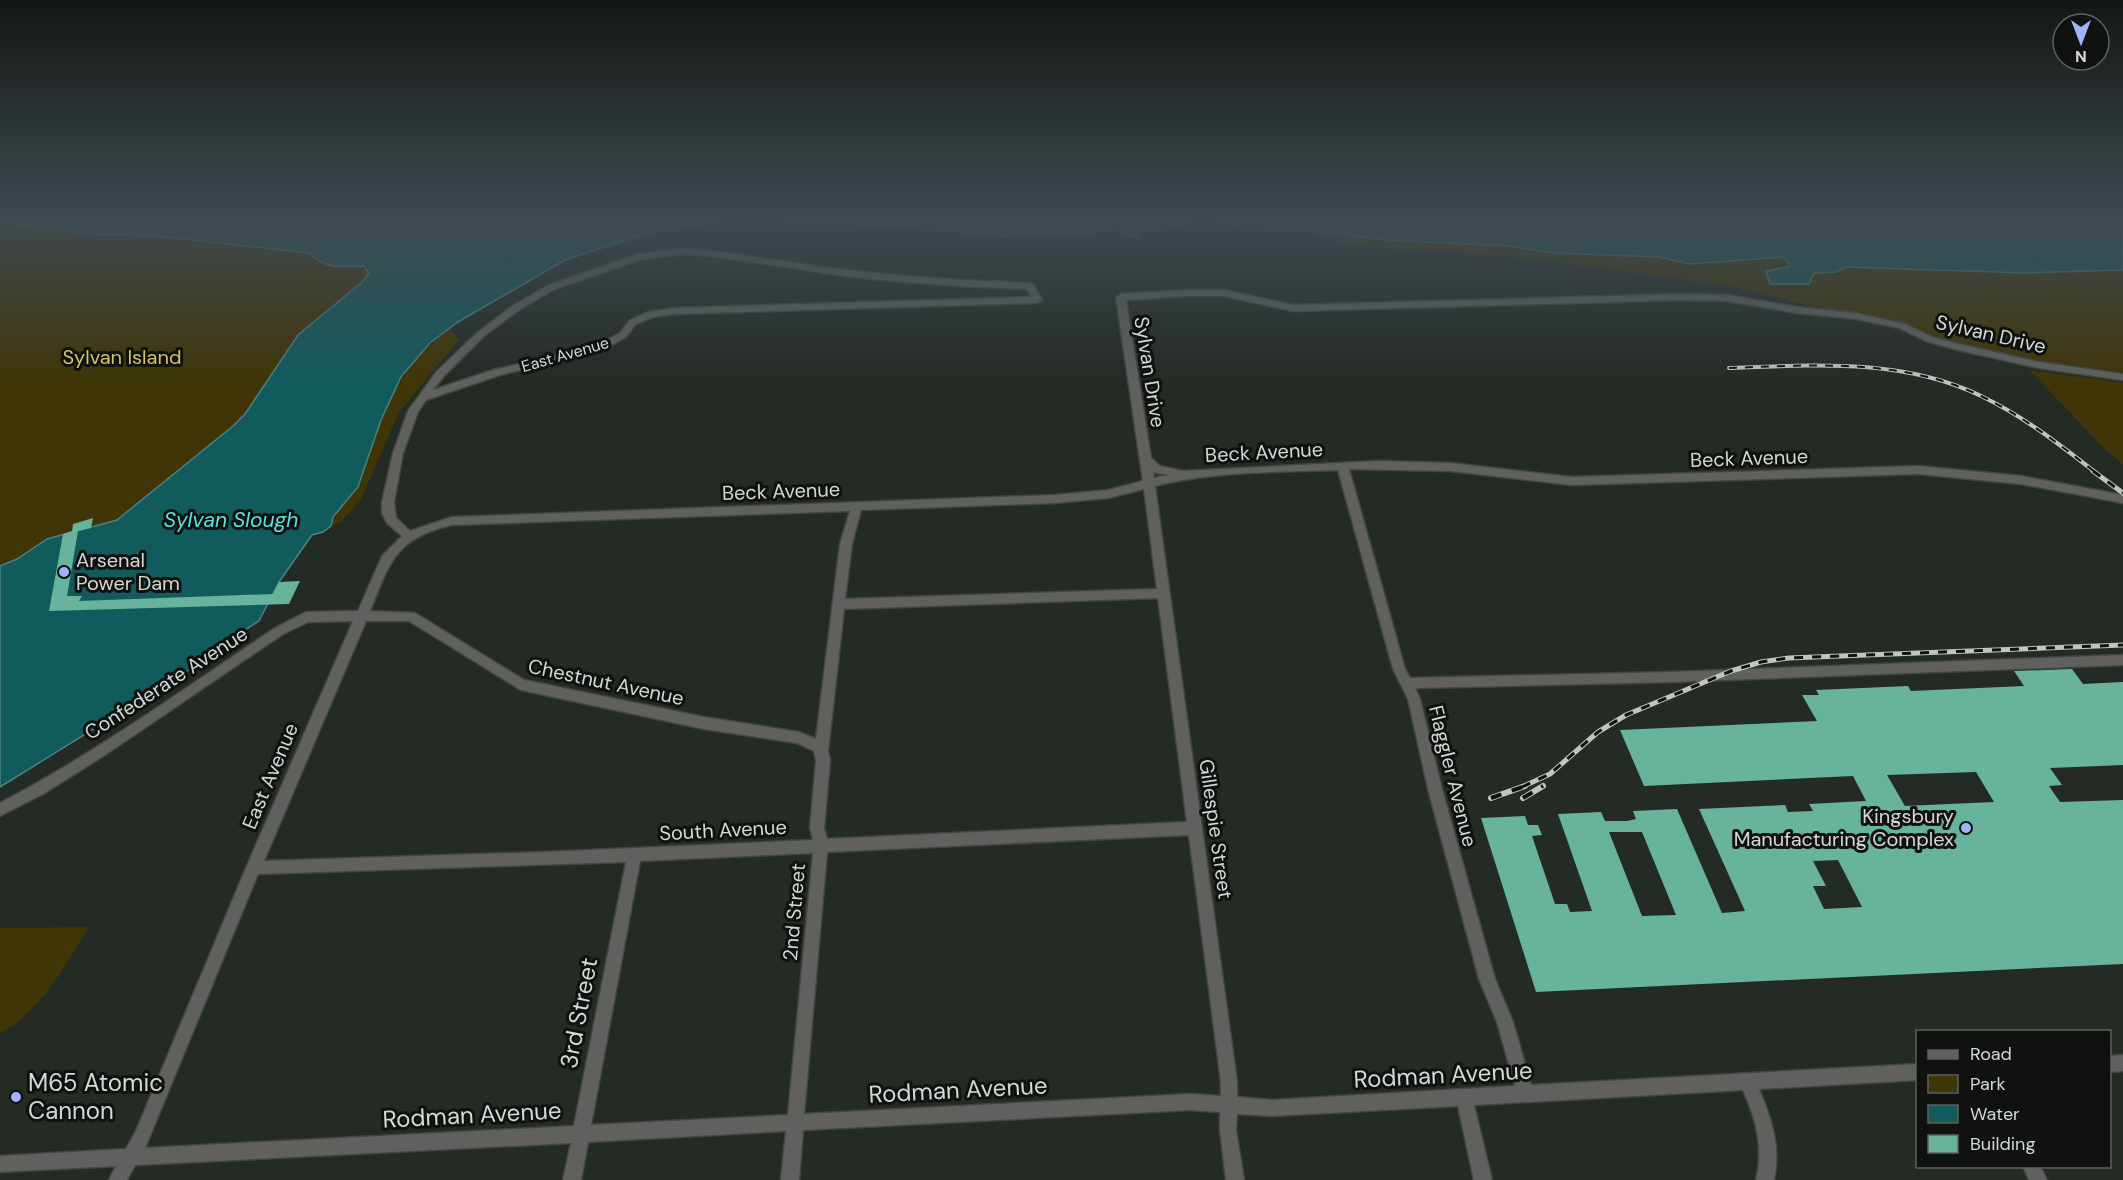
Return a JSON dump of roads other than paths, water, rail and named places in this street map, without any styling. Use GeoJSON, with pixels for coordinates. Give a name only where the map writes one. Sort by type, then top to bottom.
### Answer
{"type":"FeatureCollection","features":[{"type":"Feature","properties":{"kind":"street","name":"East Avenue"},"geometry":{"type":"LineString","coordinates":[[118,1180],[142,1137],[253,868],[386,559],[409,536],[391,520],[388,513],[388,502],[404,431],[422,398],[441,374],[481,334],[530,298],[592,273]]}},
{"type":"Feature","properties":{"kind":"street","name":"East Avenue"},"geometry":{"type":"LineString","coordinates":[[422,398],[497,372],[598,348],[623,335],[633,322],[651,314],[686,310],[1037,300],[1029,286],[968,284],[850,273]]}},
{"type":"Feature","properties":{"kind":"street","name":"Sylvan Drive"},"geometry":{"type":"LineString","coordinates":[[1149,484],[1121,297],[1222,293],[1241,296],[1277,308],[1680,297],[1727,298],[1797,310],[1856,316],[1902,326],[1929,339],[1958,347],[2039,365],[2123,377]]}},
{"type":"Feature","properties":{"kind":"street"},"geometry":{"type":"LineString","coordinates":[[1145,459],[1152,467],[1164,472],[1198,473]]}},
{"type":"Feature","properties":{"kind":"street","name":"Beck Avenue"},"geometry":{"type":"LineString","coordinates":[[409,536],[426,527],[452,521],[1080,497],[1198,473],[1343,467],[1433,466],[1572,482],[1939,471],[2003,477],[2123,499]]}},
{"type":"Feature","properties":{"kind":"street","name":"Flaggler Avenue"},"geometry":{"type":"LineString","coordinates":[[1343,467],[1393,648],[1414,699],[1435,789],[1487,979],[1504,1023],[1525,1094]]}},
{"type":"Feature","properties":{"kind":"street","name":"Gillespie Street"},"geometry":{"type":"LineString","coordinates":[[1149,484],[1229,1082],[1228,1130],[1235,1180]]}},
{"type":"Feature","properties":{"kind":"street","name":"2nd Street"},"geometry":{"type":"LineString","coordinates":[[790,1180],[821,845],[817,828],[823,761],[821,751],[846,544],[857,506]]}},
{"type":"Feature","properties":{"kind":"street"},"geometry":{"type":"LineString","coordinates":[[839,604],[1162,593]]}},
{"type":"Feature","properties":{"kind":"street","name":"Chestnut Avenue"},"geometry":{"type":"LineString","coordinates":[[362,615],[411,615],[472,656],[521,685],[711,724],[799,738],[819,747],[821,751]]}},
{"type":"Feature","properties":{"kind":"street","name":"Confederate Avenue"},"geometry":{"type":"LineString","coordinates":[[0,810],[91,756],[294,622],[306,617],[362,615]]}},
{"type":"Feature","properties":{"kind":"street"},"geometry":{"type":"LineString","coordinates":[[1406,683],[1681,676],[2123,660]]}},
{"type":"Feature","properties":{"kind":"street","name":"South Avenue"},"geometry":{"type":"LineString","coordinates":[[253,868],[634,855],[1195,828]]}},
{"type":"Feature","properties":{"kind":"street","name":"3rd Street"},"geometry":{"type":"LineString","coordinates":[[572,1180],[634,855]]}},
{"type":"Feature","properties":{"kind":"street","name":"Rodman Avenue"},"geometry":{"type":"LineString","coordinates":[[0,1164],[1191,1102],[1272,1108],[1916,1072]]}},
{"type":"Feature","properties":{"kind":"street"},"geometry":{"type":"LineString","coordinates":[[1747,1082],[1759,1109],[1771,1148],[1765,1180]]}},
{"type":"Feature","properties":{"kind":"street"},"geometry":{"type":"LineString","coordinates":[[1464,1098],[1483,1180]]}},
{"type":"Feature","properties":{"kind":"water","name":"Sylvan Slough"},"geometry":{"type":"Polygon","coordinates":[[[369,273],[542,273],[458,322],[430,343],[401,377],[381,420],[358,487],[333,517],[331,526],[323,532],[312,535],[279,582],[259,621],[237,635],[226,647],[0,787],[0,566],[17,559],[47,539],[117,520],[233,426],[245,414],[298,335],[361,283],[369,273]]]}},
{"type":"Feature","properties":{"kind":"water"},"geometry":{"type":"Polygon","coordinates":[[[1767,273],[1814,273],[1809,284],[1770,284],[1767,273]]]}},
{"type":"Feature","properties":{"kind":"railway"},"geometry":{"type":"LineString","coordinates":[[1729,368],[1857,367],[1920,375],[1981,396],[2011,412],[2095,472]]}},
{"type":"Feature","properties":{"kind":"railway"},"geometry":{"type":"LineString","coordinates":[[2093,471],[2123,493]]}},
{"type":"Feature","properties":{"kind":"railway"},"geometry":{"type":"LineString","coordinates":[[1522,787],[1550,774],[1598,732],[1626,715],[1731,671],[1761,662],[1789,658],[2123,645]]}},
{"type":"Feature","properties":{"kind":"railway"},"geometry":{"type":"LineString","coordinates":[[1491,798],[1525,786]]}},
{"type":"Feature","properties":{"kind":"railway"},"geometry":{"type":"LineString","coordinates":[[1523,798],[1543,786],[1541,787]]}},
{"type":"Feature","properties":{"kind":"place","name":"Arsenal Power Dam"},"geometry":{"type":"Point","coordinates":[64,572]}},
{"type":"Feature","properties":{"kind":"place","name":"Kingsbury Manufacturing Complex"},"geometry":{"type":"Point","coordinates":[1966,828]}},
{"type":"Feature","properties":{"kind":"place","name":"M65 Atomic Cannon"},"geometry":{"type":"Point","coordinates":[16,1097]}},
{"type":"Feature","properties":{"kind":"park label","name":"Sylvan Island"},"geometry":{"type":"Point","coordinates":[122,357]}}]}
